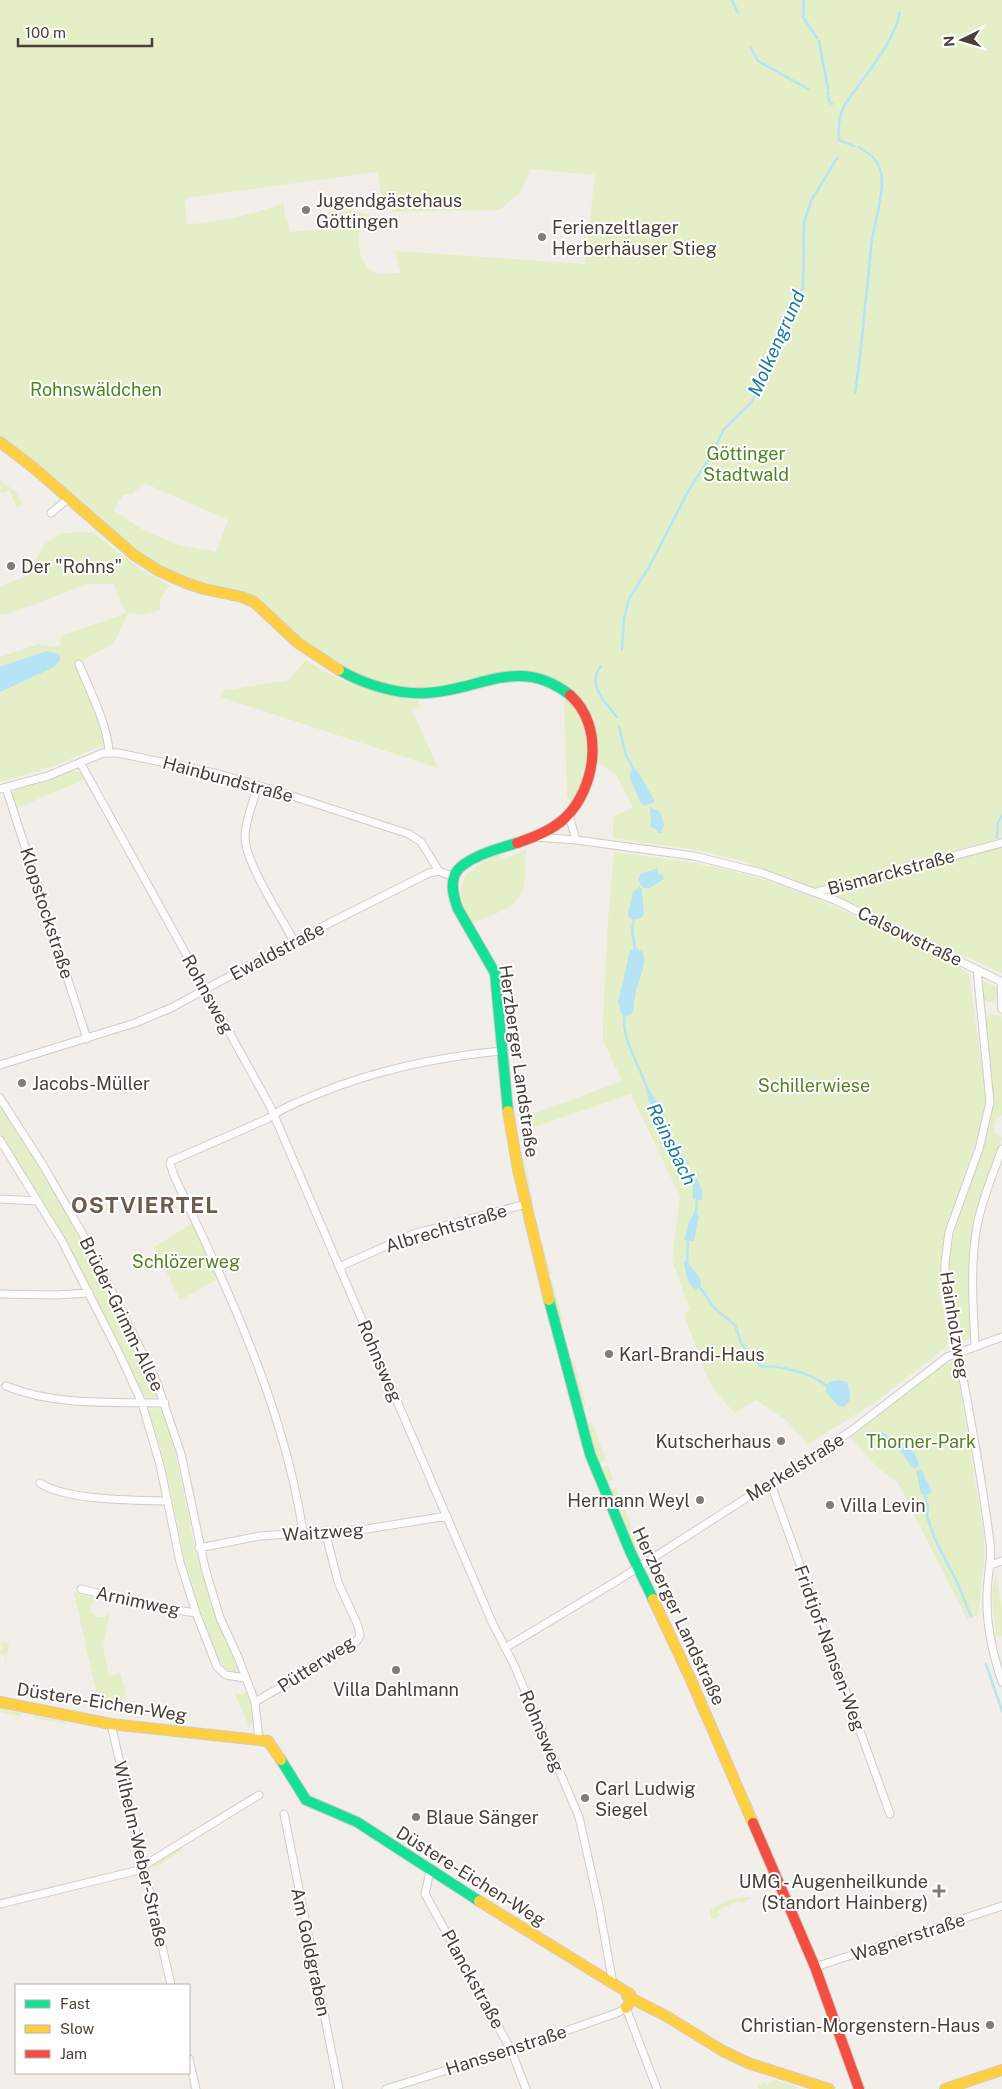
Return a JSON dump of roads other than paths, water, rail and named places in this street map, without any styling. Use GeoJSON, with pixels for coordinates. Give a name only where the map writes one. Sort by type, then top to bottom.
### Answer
{"type":"FeatureCollection","features":[{"type":"Feature","properties":{"kind":"street"},"geometry":{"type":"LineString","coordinates":[[0,442],[69,498],[133,555],[177,580],[253,601],[311,654],[352,677],[379,687],[417,694],[442,692],[479,680],[512,675],[535,676],[559,687],[579,704],[585,713],[591,733],[590,773],[586,788],[569,815],[554,827],[536,837],[500,848],[469,862],[457,870],[454,877],[439,871]]}},
{"type":"Feature","properties":{"kind":"street"},"geometry":{"type":"LineString","coordinates":[[51,513],[69,498]]}},
{"type":"Feature","properties":{"kind":"street"},"geometry":{"type":"LineString","coordinates":[[3,789],[81,764],[109,752],[98,711],[79,664]]}},
{"type":"Feature","properties":{"kind":"street","name":"Hainbundstraße"},"geometry":{"type":"LineString","coordinates":[[109,752],[183,765],[258,785],[409,834],[421,842],[439,871]]}},
{"type":"Feature","properties":{"kind":"street","name":"Rohnsweg"},"geometry":{"type":"LineString","coordinates":[[81,764],[274,1115],[504,1648],[514,1665],[579,1817],[613,1984]]}},
{"type":"Feature","properties":{"kind":"street"},"geometry":{"type":"LineString","coordinates":[[258,785],[246,829],[245,846],[254,867],[294,941]]}},
{"type":"Feature","properties":{"kind":"street","name":"Klopstockstraße"},"geometry":{"type":"LineString","coordinates":[[3,789],[87,1038]]}},
{"type":"Feature","properties":{"kind":"street"},"geometry":{"type":"LineString","coordinates":[[569,815],[576,840]]}},
{"type":"Feature","properties":{"kind":"street","name":"Bismarckstraße"},"geometry":{"type":"LineString","coordinates":[[536,837],[576,840],[677,853],[730,864],[785,880],[817,892],[1002,843]]}},
{"type":"Feature","properties":{"kind":"street","name":"Ewaldstraße"},"geometry":{"type":"LineString","coordinates":[[0,1066],[171,1008],[294,941],[428,873],[439,871]]}},
{"type":"Feature","properties":{"kind":"street","name":"Herzberger Landstraße"},"geometry":{"type":"LineString","coordinates":[[454,877],[454,899],[466,923],[488,956],[495,973],[510,1130],[543,1279],[584,1438],[638,1568],[691,1680],[815,1967],[859,2089]]}},
{"type":"Feature","properties":{"kind":"street","name":"Calsowstraße"},"geometry":{"type":"LineString","coordinates":[[817,892],[1001,982]]}},
{"type":"Feature","properties":{"kind":"street","name":"Hainholzweg"},"geometry":{"type":"LineString","coordinates":[[977,970],[990,1102],[979,1149],[949,1232],[945,1283],[988,1534],[990,1565],[987,1598],[988,1617],[995,1660],[1002,1682]]}},
{"type":"Feature","properties":{"kind":"street"},"geometry":{"type":"LineString","coordinates":[[1001,982],[1002,1009]]}},
{"type":"Feature","properties":{"kind":"street"},"geometry":{"type":"LineString","coordinates":[[303,1532],[292,1477],[256,1358],[223,1279],[175,1178],[170,1164],[171,1161],[267,1119],[280,1110],[372,1074],[438,1059],[502,1051]]}},
{"type":"Feature","properties":{"kind":"street","name":"Brüder-Grimm-Allee"},"geometry":{"type":"LineString","coordinates":[[0,1098],[43,1165],[86,1240],[156,1380],[181,1454],[199,1548],[220,1618],[255,1702],[259,1740]]}},
{"type":"Feature","properties":{"kind":"street","name":"Brüder-Grimm-Allee"},"geometry":{"type":"LineString","coordinates":[[0,1140],[38,1201],[90,1293],[142,1403],[154,1438],[180,1562],[196,1613],[217,1667],[226,1675],[245,1678]]}},
{"type":"Feature","properties":{"kind":"street","name":"Hainholzweg"},"geometry":{"type":"LineString","coordinates":[[975,1346],[972,1274],[974,1246],[984,1199],[1002,1149]]}},
{"type":"Feature","properties":{"kind":"street"},"geometry":{"type":"LineString","coordinates":[[0,1199],[38,1201]]}},
{"type":"Feature","properties":{"kind":"street","name":"Albrechtstraße"},"geometry":{"type":"LineString","coordinates":[[339,1267],[413,1234],[526,1204]]}},
{"type":"Feature","properties":{"kind":"street"},"geometry":{"type":"LineString","coordinates":[[0,1294],[55,1295],[90,1293]]}},
{"type":"Feature","properties":{"kind":"street","name":"Merkelstraße"},"geometry":{"type":"LineString","coordinates":[[504,1648],[638,1568],[851,1431],[947,1357],[958,1351],[1002,1337]]}},
{"type":"Feature","properties":{"kind":"street"},"geometry":{"type":"LineString","coordinates":[[6,1386],[22,1392],[59,1398],[142,1403]]}},
{"type":"Feature","properties":{"kind":"street","name":"Brüder-Grimm-Allee"},"geometry":{"type":"LineString","coordinates":[[142,1403],[165,1403]]}},
{"type":"Feature","properties":{"kind":"street","name":"Fridtjof-Nansen-Weg"},"geometry":{"type":"LineString","coordinates":[[772,1481],[773,1490],[890,1814]]}},
{"type":"Feature","properties":{"kind":"street"},"geometry":{"type":"LineString","coordinates":[[40,1483],[50,1490],[95,1497],[168,1501]]}},
{"type":"Feature","properties":{"kind":"street","name":"Waitzweg"},"geometry":{"type":"LineString","coordinates":[[199,1548],[260,1536],[368,1529],[447,1516]]}},
{"type":"Feature","properties":{"kind":"street","name":"Pütterweg"},"geometry":{"type":"LineString","coordinates":[[255,1702],[334,1656],[356,1642],[360,1636],[358,1626],[338,1582],[325,1531]]}},
{"type":"Feature","properties":{"kind":"street"},"geometry":{"type":"LineString","coordinates":[[990,1565],[1002,1561]]}},
{"type":"Feature","properties":{"kind":"street","name":"Arnimweg"},"geometry":{"type":"LineString","coordinates":[[81,1588],[150,1606],[196,1613]]}},
{"type":"Feature","properties":{"kind":"street","name":"Düstere-Eichen-Weg"},"geometry":{"type":"LineString","coordinates":[[0,1702],[112,1724],[268,1742],[272,1745],[302,1794],[309,1802],[357,1822],[430,1870],[613,1984],[632,1999],[723,2050],[748,2062],[829,2089]]}},
{"type":"Feature","properties":{"kind":"street","name":"Wilhelm-Weber-Straße"},"geometry":{"type":"LineString","coordinates":[[112,1724],[172,1984]]}},
{"type":"Feature","properties":{"kind":"street"},"geometry":{"type":"LineString","coordinates":[[0,1904],[135,1871],[259,1795]]}},
{"type":"Feature","properties":{"kind":"street","name":"Am Goldgraben"},"geometry":{"type":"LineString","coordinates":[[284,1814],[339,2089]]}},
{"type":"Feature","properties":{"kind":"street","name":"Planckstraße"},"geometry":{"type":"LineString","coordinates":[[430,1870],[425,1894],[511,2050],[526,2089]]}},
{"type":"Feature","properties":{"kind":"street","name":"Wagnerstraße"},"geometry":{"type":"LineString","coordinates":[[815,1967],[1002,1906]]}},
{"type":"Feature","properties":{"kind":"street"},"geometry":{"type":"LineString","coordinates":[[632,1999],[626,2008],[657,2089]]}},
{"type":"Feature","properties":{"kind":"street","name":"Hanssenstraße"},"geometry":{"type":"LineString","coordinates":[[386,2089],[511,2050],[617,2013],[626,2008]]}},
{"type":"Feature","properties":{"kind":"street"},"geometry":{"type":"LineString","coordinates":[[190,2063],[196,2089]]}},
{"type":"Feature","properties":{"kind":"street"},"geometry":{"type":"LineString","coordinates":[[945,2089],[1002,2070]]}},
{"type":"Feature","properties":{"kind":"water"},"geometry":{"type":"Polygon","coordinates":[[[46,651],[59,654],[61,659],[54,667],[0,692],[0,667],[46,651]]]}},
{"type":"Feature","properties":{"kind":"water"},"geometry":{"type":"Polygon","coordinates":[[[633,767],[639,773],[655,802],[644,806],[640,801],[629,777],[633,767]]]}},
{"type":"Feature","properties":{"kind":"water"},"geometry":{"type":"Polygon","coordinates":[[[650,807],[660,812],[664,825],[661,833],[658,833],[657,830],[651,827],[650,807]]]}},
{"type":"Feature","properties":{"kind":"water"},"geometry":{"type":"Polygon","coordinates":[[[658,868],[658,874],[663,875],[664,879],[650,888],[644,887],[638,879],[641,874],[658,868]]]}},
{"type":"Feature","properties":{"kind":"water"},"geometry":{"type":"Polygon","coordinates":[[[639,887],[643,889],[644,915],[634,919],[628,916],[628,913],[633,892],[639,887]]]}},
{"type":"Feature","properties":{"kind":"water"},"geometry":{"type":"Polygon","coordinates":[[[635,948],[643,952],[644,962],[635,994],[633,1012],[627,1016],[622,1015],[618,1002],[630,951],[635,948]]]}},
{"type":"Feature","properties":{"kind":"water"},"geometry":{"type":"Polygon","coordinates":[[[645,1084],[647,1084],[659,1106],[662,1120],[657,1121],[645,1084]]]}},
{"type":"Feature","properties":{"kind":"water"},"geometry":{"type":"Polygon","coordinates":[[[678,1149],[689,1163],[681,1167],[673,1150],[678,1149]]]}},
{"type":"Feature","properties":{"kind":"water"},"geometry":{"type":"Polygon","coordinates":[[[697,1178],[702,1191],[702,1200],[693,1199],[692,1179],[697,1178]]]}},
{"type":"Feature","properties":{"kind":"water"},"geometry":{"type":"Polygon","coordinates":[[[695,1211],[699,1216],[694,1241],[684,1240],[689,1222],[695,1211]]]}},
{"type":"Feature","properties":{"kind":"water"},"geometry":{"type":"Polygon","coordinates":[[[684,1262],[687,1262],[700,1278],[701,1284],[697,1290],[689,1282],[684,1262]]]}},
{"type":"Feature","properties":{"kind":"water"},"geometry":{"type":"Polygon","coordinates":[[[837,1380],[847,1382],[850,1392],[850,1400],[844,1407],[838,1406],[826,1392],[826,1385],[837,1380]]]}},
{"type":"Feature","properties":{"kind":"water"},"geometry":{"type":"Polygon","coordinates":[[[882,1432],[910,1449],[914,1453],[919,1466],[915,1468],[899,1450],[884,1441],[878,1435],[882,1432]]]}},
{"type":"Feature","properties":{"kind":"water"},"geometry":{"type":"Polygon","coordinates":[[[922,1470],[932,1492],[927,1495],[921,1493],[916,1471],[922,1470]]]}},
{"type":"Feature","properties":{"kind":"waterway"},"geometry":{"type":"LineString","coordinates":[[732,0],[738,13]]}},
{"type":"Feature","properties":{"kind":"waterway","name":"Molkengrund"},"geometry":{"type":"LineString","coordinates":[[804,0],[803,17],[817,38]]}},
{"type":"Feature","properties":{"kind":"waterway"},"geometry":{"type":"LineString","coordinates":[[854,146],[839,140],[841,112],[885,47],[900,13]]}},
{"type":"Feature","properties":{"kind":"waterway","name":"Molkengrund"},"geometry":{"type":"LineString","coordinates":[[819,41],[828,89]]}},
{"type":"Feature","properties":{"kind":"waterway"},"geometry":{"type":"LineString","coordinates":[[751,48],[758,61],[808,89]]}},
{"type":"Feature","properties":{"kind":"waterway","name":"Molkengrund"},"geometry":{"type":"LineString","coordinates":[[828,92],[829,101],[832,104]]}},
{"type":"Feature","properties":{"kind":"waterway"},"geometry":{"type":"LineString","coordinates":[[855,393],[872,240],[882,187],[880,168],[869,154],[858,147]]}},
{"type":"Feature","properties":{"kind":"waterway","name":"Molkengrund"},"geometry":{"type":"LineString","coordinates":[[622,650],[624,618],[629,599],[649,567],[690,488],[712,454],[724,429],[751,403],[766,375],[775,339],[803,288],[804,223],[811,201],[837,158]]}},
{"type":"Feature","properties":{"kind":"waterway","name":"Reinsbach"},"geometry":{"type":"LineString","coordinates":[[601,666],[595,680],[596,687],[617,717]]}},
{"type":"Feature","properties":{"kind":"waterway","name":"Reinsbach"},"geometry":{"type":"LineString","coordinates":[[619,727],[626,755],[633,768]]}},
{"type":"Feature","properties":{"kind":"waterway"},"geometry":{"type":"LineString","coordinates":[[997,838],[998,823],[1002,815]]}},
{"type":"Feature","properties":{"kind":"waterway","name":"Reinsbach"},"geometry":{"type":"LineString","coordinates":[[634,918],[632,931],[635,949]]}},
{"type":"Feature","properties":{"kind":"waterway","name":"Reinsbach"},"geometry":{"type":"LineString","coordinates":[[625,1014],[625,1032],[646,1086]]}},
{"type":"Feature","properties":{"kind":"waterway","name":"Reinsbach"},"geometry":{"type":"LineString","coordinates":[[659,1119],[669,1145],[675,1152]]}},
{"type":"Feature","properties":{"kind":"waterway","name":"Reinsbach"},"geometry":{"type":"LineString","coordinates":[[683,1162],[694,1181]]}},
{"type":"Feature","properties":{"kind":"waterway","name":"Reinsbach"},"geometry":{"type":"LineString","coordinates":[[696,1213],[697,1199]]}},
{"type":"Feature","properties":{"kind":"waterway","name":"Reinsbach"},"geometry":{"type":"LineString","coordinates":[[687,1263],[688,1239]]}},
{"type":"Feature","properties":{"kind":"waterway","name":"Reinsbach"},"geometry":{"type":"LineString","coordinates":[[699,1286],[714,1308],[735,1325],[741,1343],[760,1366],[778,1367],[804,1373],[827,1386]]}},
{"type":"Feature","properties":{"kind":"waterway","name":"Reinsbach"},"geometry":{"type":"LineString","coordinates":[[924,1493],[928,1508],[927,1516],[934,1537],[957,1582],[971,1616]]}},
{"type":"Feature","properties":{"kind":"waterway","name":"Reinsbach"},"geometry":{"type":"LineString","coordinates":[[986,1664],[1002,1711]]}},
{"type":"Feature","properties":{"kind":"place","name":"Jugendgästehaus Göttingen"},"geometry":{"type":"Point","coordinates":[306,210]}},
{"type":"Feature","properties":{"kind":"place","name":"Ferienzeltlager Herberhäuser Stieg"},"geometry":{"type":"Point","coordinates":[542,237]}},
{"type":"Feature","properties":{"kind":"place","name":"Der \"Rohns\""},"geometry":{"type":"Point","coordinates":[11,566]}},
{"type":"Feature","properties":{"kind":"place","name":"Jacobs-Müller"},"geometry":{"type":"Point","coordinates":[22,1083]}},
{"type":"Feature","properties":{"kind":"place","name":"Karl-Brandi-Haus"},"geometry":{"type":"Point","coordinates":[609,1354]}},
{"type":"Feature","properties":{"kind":"place","name":"Kutscherhaus"},"geometry":{"type":"Point","coordinates":[781,1441]}},
{"type":"Feature","properties":{"kind":"place","name":"Hermann Weyl"},"geometry":{"type":"Point","coordinates":[700,1500]}},
{"type":"Feature","properties":{"kind":"place","name":"Villa Levin"},"geometry":{"type":"Point","coordinates":[830,1505]}},
{"type":"Feature","properties":{"kind":"place","name":"Villa Dahlmann"},"geometry":{"type":"Point","coordinates":[396,1670]}},
{"type":"Feature","properties":{"kind":"place","name":"Carl Ludwig Siegel"},"geometry":{"type":"Point","coordinates":[585,1798]}},
{"type":"Feature","properties":{"kind":"place","name":"Blaue Sänger"},"geometry":{"type":"Point","coordinates":[416,1817]}},
{"type":"Feature","properties":{"kind":"place","name":"UMG - Augenheilkunde (Standort Hainberg)"},"geometry":{"type":"Point","coordinates":[939,1891]}},
{"type":"Feature","properties":{"kind":"place","name":"Christian-Morgenstern-Haus"},"geometry":{"type":"Point","coordinates":[990,2025]}},
{"type":"Feature","properties":{"kind":"district","name":"OSTVIERTEL"},"geometry":{"type":"Point","coordinates":[145,1205]}},
{"type":"Feature","properties":{"kind":"park label","name":"Rohnswäldchen"},"geometry":{"type":"Point","coordinates":[96,389]}},
{"type":"Feature","properties":{"kind":"park label","name":"Göttinger Stadtwald"},"geometry":{"type":"Point","coordinates":[746,463]}},
{"type":"Feature","properties":{"kind":"park label","name":"Schillerwiese"},"geometry":{"type":"Point","coordinates":[814,1085]}},
{"type":"Feature","properties":{"kind":"park label","name":"Schlözerweg"},"geometry":{"type":"Point","coordinates":[186,1261]}},
{"type":"Feature","properties":{"kind":"park label","name":"Thorner-Park"},"geometry":{"type":"Point","coordinates":[921,1441]}}]}
